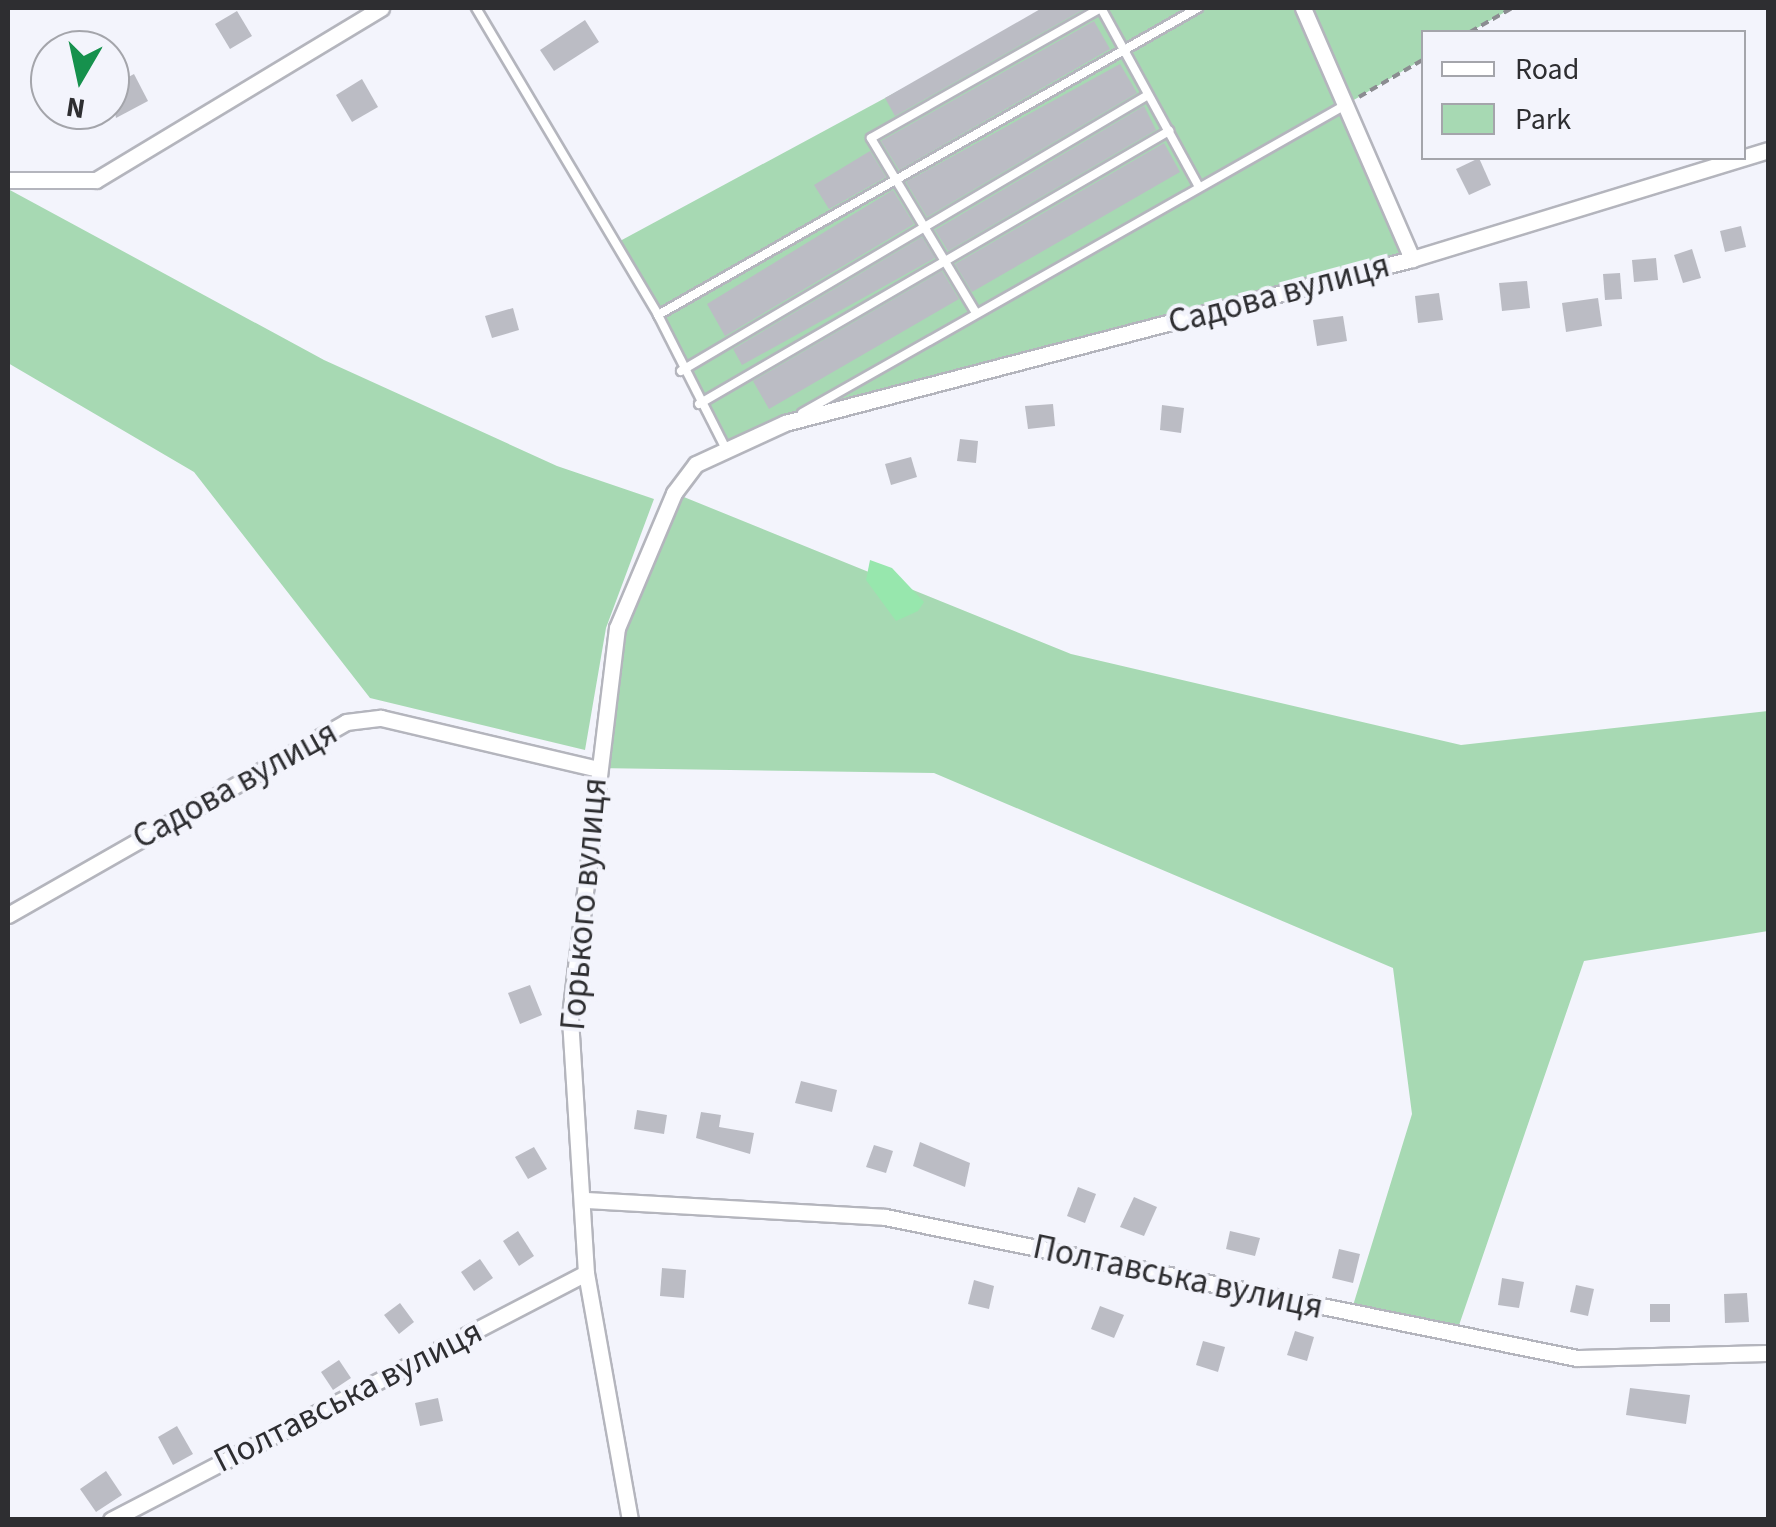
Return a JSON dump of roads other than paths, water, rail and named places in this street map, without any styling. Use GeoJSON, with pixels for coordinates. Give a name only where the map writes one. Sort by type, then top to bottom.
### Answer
{"type":"FeatureCollection","features":[{"type":"Feature","properties":{"kind":"street"},"geometry":{"type":"LineString","coordinates":[[8,180],[96,180],[381,8]]}},
{"type":"Feature","properties":{"kind":"street"},"geometry":{"type":"LineString","coordinates":[[1303,8],[1342,107],[1412,259]]}},
{"type":"Feature","properties":{"kind":"street","name":"Садова вулиця"},"geometry":{"type":"LineString","coordinates":[[786,423],[1412,259],[1735,160]]}},
{"type":"Feature","properties":{"kind":"street","name":"Горького вулиця"},"geometry":{"type":"LineString","coordinates":[[630,1520],[586,1274],[585,1200],[570,1016],[594,768],[617,628],[674,492],[725,447],[786,423]]}},
{"type":"Feature","properties":{"kind":"street","name":"Садова вулиця"},"geometry":{"type":"LineString","coordinates":[[8,915],[346,722],[380,718],[594,768]]}},
{"type":"Feature","properties":{"kind":"street","name":"Полтавська вулиця"},"geometry":{"type":"LineString","coordinates":[[585,1200],[885,1217],[1577,1358],[1768,1353]]}},
{"type":"Feature","properties":{"kind":"street","name":"Полтавська вулиця"},"geometry":{"type":"LineString","coordinates":[[111,1520],[586,1274]]}},
{"type":"Feature","properties":{"kind":"lane"},"geometry":{"type":"LineString","coordinates":[[476,8],[658,316],[681,371],[725,447]]}},
{"type":"Feature","properties":{"kind":"lane"},"geometry":{"type":"LineString","coordinates":[[976,314],[871,138],[1101,8],[1199,187]]}},
{"type":"Feature","properties":{"kind":"lane"},"geometry":{"type":"LineString","coordinates":[[658,316],[900,182],[1198,8]]}},
{"type":"Feature","properties":{"kind":"lane"},"geometry":{"type":"LineString","coordinates":[[681,371],[1148,95]]}},
{"type":"Feature","properties":{"kind":"lane"},"geometry":{"type":"LineString","coordinates":[[786,423],[1342,107]]}},
{"type":"Feature","properties":{"kind":"lane"},"geometry":{"type":"LineString","coordinates":[[699,404],[1169,131]]}}]}
